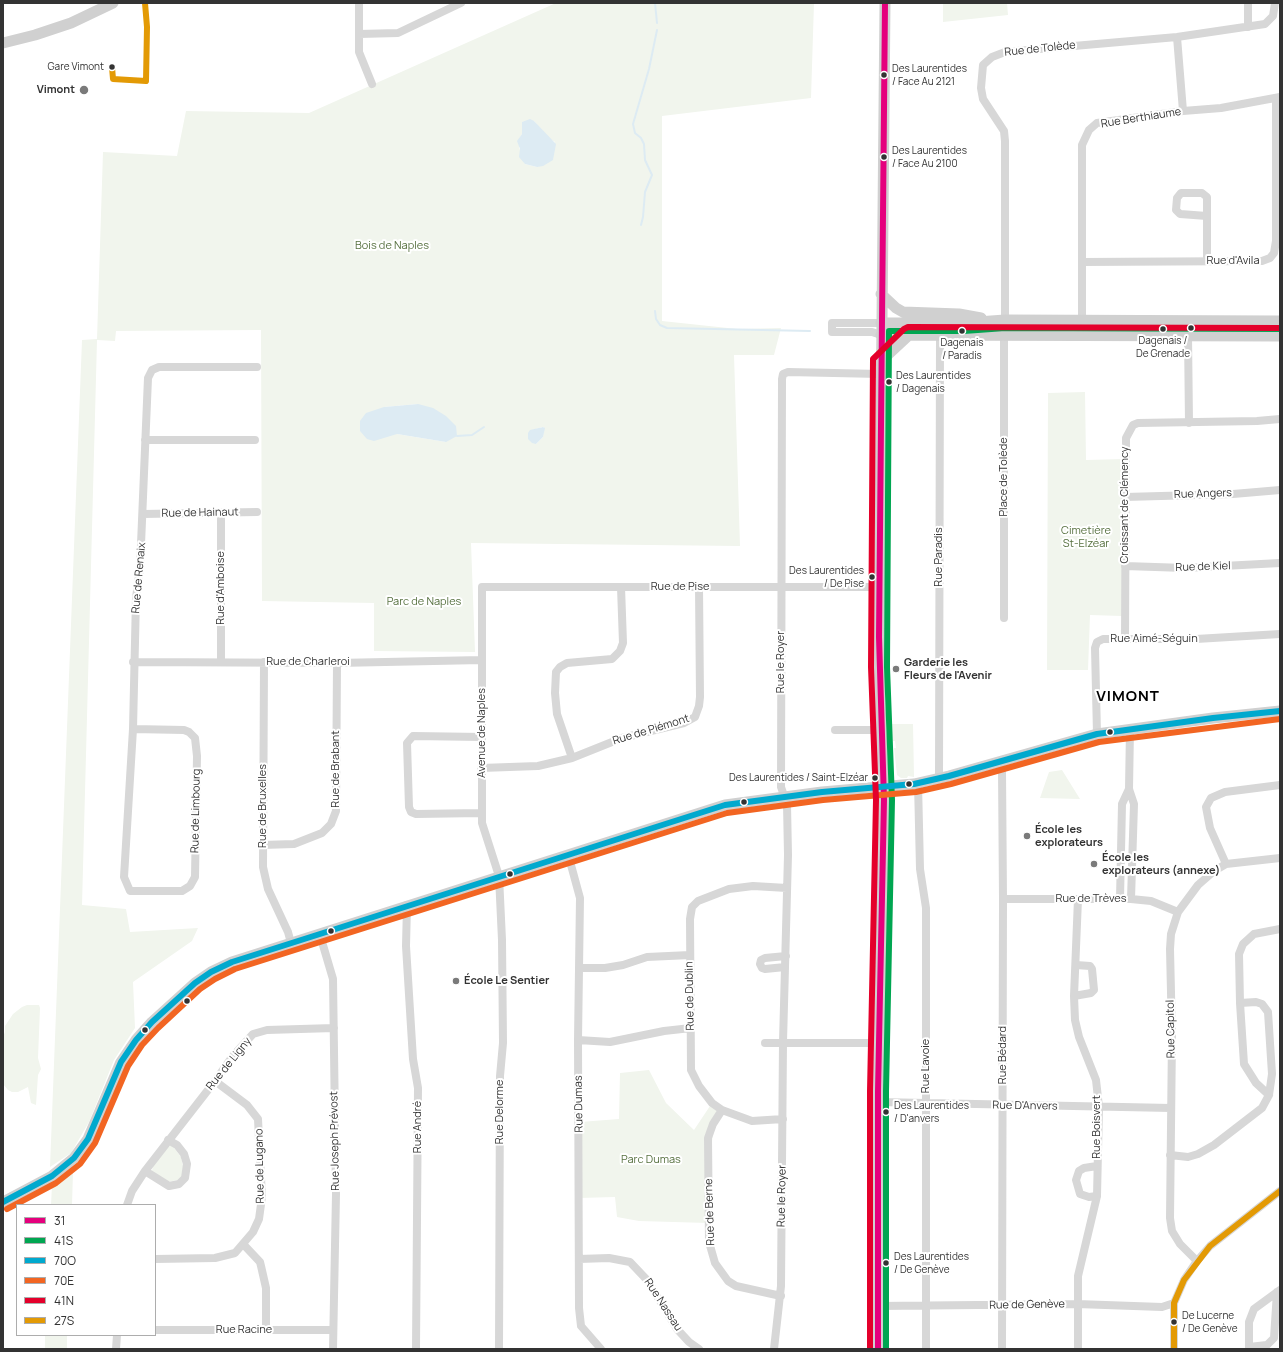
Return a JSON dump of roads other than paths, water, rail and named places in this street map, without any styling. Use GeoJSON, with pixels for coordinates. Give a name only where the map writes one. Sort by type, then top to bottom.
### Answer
{"type":"FeatureCollection","features":[{"type":"Feature","properties":{"kind":"main road"},"geometry":{"type":"LineString","coordinates":[[3,43],[35,35],[71,23],[113,3]]}},
{"type":"Feature","properties":{"kind":"main road"},"geometry":{"type":"LineString","coordinates":[[878,1349],[878,1102],[884,786],[881,730],[879,587],[880,362],[885,3]]}},
{"type":"Feature","properties":{"kind":"main road"},"geometry":{"type":"LineString","coordinates":[[881,294],[896,308],[903,312],[959,314],[1000,321]]}},
{"type":"Feature","properties":{"kind":"main road"},"geometry":{"type":"LineString","coordinates":[[881,323],[964,323],[1082,320],[1280,321]]}},
{"type":"Feature","properties":{"kind":"main road"},"geometry":{"type":"LineString","coordinates":[[881,335],[1280,336]]}},
{"type":"Feature","properties":{"kind":"main road"},"geometry":{"type":"LineString","coordinates":[[880,362],[909,335]]}},
{"type":"Feature","properties":{"kind":"main road"},"geometry":{"type":"LineString","coordinates":[[3,1202],[56,1173],[78,1154],[88,1139],[125,1056],[140,1034],[195,983],[216,969],[239,959],[320,935],[407,905],[726,804],[785,796],[918,783],[1001,762],[1097,734],[1280,711]]}},
{"type":"Feature","properties":{"kind":"street"},"geometry":{"type":"LineString","coordinates":[[359,3],[361,58],[372,84]]}},
{"type":"Feature","properties":{"kind":"street"},"geometry":{"type":"LineString","coordinates":[[359,34],[398,33],[445,6],[461,3]]}},
{"type":"Feature","properties":{"kind":"street"},"geometry":{"type":"LineString","coordinates":[[1248,3],[1248,27]]}},
{"type":"Feature","properties":{"kind":"street","name":"Rue de Tolède"},"geometry":{"type":"LineString","coordinates":[[1000,321],[1005,141],[1004,131],[983,99],[981,88],[983,65],[992,57],[1005,52],[1177,37],[1265,24],[1273,16],[1275,3]]}},
{"type":"Feature","properties":{"kind":"street"},"geometry":{"type":"LineString","coordinates":[[1177,37],[1183,111]]}},
{"type":"Feature","properties":{"kind":"street","name":"Rue Berthiaume"},"geometry":{"type":"LineString","coordinates":[[1082,336],[1082,145],[1089,130],[1098,123],[1183,111],[1221,108],[1278,98]]}},
{"type":"Feature","properties":{"kind":"street","name":"Rue d'Avila"},"geometry":{"type":"LineString","coordinates":[[1082,262],[1262,261],[1270,258],[1274,253],[1276,241],[1278,98]]}},
{"type":"Feature","properties":{"kind":"street"},"geometry":{"type":"LineString","coordinates":[[1207,216],[1207,261]]}},
{"type":"Feature","properties":{"kind":"street"},"geometry":{"type":"LineString","coordinates":[[881,323],[832,323],[832,332],[872,332],[881,335]]}},
{"type":"Feature","properties":{"kind":"street","name":"Place de Tolède"},"geometry":{"type":"LineString","coordinates":[[1004,335],[1004,618]]}},
{"type":"Feature","properties":{"kind":"street","name":"Rue Paradis"},"geometry":{"type":"LineString","coordinates":[[939,778],[940,336]]}},
{"type":"Feature","properties":{"kind":"street"},"geometry":{"type":"LineString","coordinates":[[1188,336],[1189,423]]}},
{"type":"Feature","properties":{"kind":"street","name":"Rue de Renaix"},"geometry":{"type":"LineString","coordinates":[[130,891],[124,877],[133,729],[133,662],[136,598],[144,514],[148,378],[153,369],[164,367],[257,367]]}},
{"type":"Feature","properties":{"kind":"street","name":"Rue le Royer"},"geometry":{"type":"LineString","coordinates":[[774,1349],[781,1296],[784,1119],[783,1042],[787,888],[787,804],[781,787],[781,383],[783,374],[790,372],[880,374]]}},
{"type":"Feature","properties":{"kind":"street","name":"Croissant de Clémency"},"geometry":{"type":"LineString","coordinates":[[1125,639],[1126,438],[1133,425],[1138,423],[1189,423],[1280,419]]}},
{"type":"Feature","properties":{"kind":"street"},"geometry":{"type":"LineString","coordinates":[[145,440],[255,440]]}},
{"type":"Feature","properties":{"kind":"street","name":"Rue Angers"},"geometry":{"type":"LineString","coordinates":[[1125,497],[1233,494],[1280,490]]}},
{"type":"Feature","properties":{"kind":"street","name":"Rue de Hainaut"},"geometry":{"type":"LineString","coordinates":[[144,514],[257,512]]}},
{"type":"Feature","properties":{"kind":"street","name":"Rue d'Amboise"},"geometry":{"type":"LineString","coordinates":[[221,513],[221,662]]}},
{"type":"Feature","properties":{"kind":"street","name":"Rue de Kiel"},"geometry":{"type":"LineString","coordinates":[[1125,566],[1185,568],[1280,563]]}},
{"type":"Feature","properties":{"kind":"street","name":"Rue de Pise"},"geometry":{"type":"LineString","coordinates":[[482,587],[879,587]]}},
{"type":"Feature","properties":{"kind":"street","name":"Avenue de Naples"},"geometry":{"type":"LineString","coordinates":[[482,587],[481,814],[483,831],[499,876]]}},
{"type":"Feature","properties":{"kind":"street"},"geometry":{"type":"LineString","coordinates":[[572,758],[557,714],[555,693],[556,672],[560,667],[567,663],[612,659],[620,651],[623,643],[621,588]]}},
{"type":"Feature","properties":{"kind":"street","name":"Rue de Piémont"},"geometry":{"type":"LineString","coordinates":[[481,768],[538,766],[572,758],[622,738],[684,723],[695,717],[700,698],[699,588]]}},
{"type":"Feature","properties":{"kind":"street","name":"Rue Aimé-Séguin"},"geometry":{"type":"LineString","coordinates":[[1097,734],[1095,648],[1097,642],[1103,639],[1196,639],[1280,634]]}},
{"type":"Feature","properties":{"kind":"street","name":"Rue de Charleroi"},"geometry":{"type":"LineString","coordinates":[[133,662],[337,663],[482,660]]}},
{"type":"Feature","properties":{"kind":"street","name":"Rue de Bruxelles"},"geometry":{"type":"LineString","coordinates":[[264,662],[263,867],[268,889],[288,932],[291,943]]}},
{"type":"Feature","properties":{"kind":"street","name":"Rue de Brabant"},"geometry":{"type":"LineString","coordinates":[[262,845],[294,844],[322,833],[332,824],[336,811],[337,663]]}},
{"type":"Feature","properties":{"kind":"street","name":"Rue de Limbourg"},"geometry":{"type":"LineString","coordinates":[[130,891],[182,891],[190,886],[195,877],[197,756],[195,738],[189,732],[184,730],[133,729]]}},
{"type":"Feature","properties":{"kind":"street"},"geometry":{"type":"LineString","coordinates":[[1130,729],[1129,789],[1134,804],[1131,899]]}},
{"type":"Feature","properties":{"kind":"street"},"geometry":{"type":"LineString","coordinates":[[835,730],[881,730]]}},
{"type":"Feature","properties":{"kind":"street"},"geometry":{"type":"LineString","coordinates":[[481,814],[416,814],[411,812],[409,808],[407,743],[413,736],[482,737]]}},
{"type":"Feature","properties":{"kind":"street","name":"Rue Bédard"},"geometry":{"type":"LineString","coordinates":[[1001,762],[1003,899],[1002,1349]]}},
{"type":"Feature","properties":{"kind":"street","name":"Rue Lavoie"},"geometry":{"type":"LineString","coordinates":[[918,783],[920,869],[926,908],[926,1349]]}},
{"type":"Feature","properties":{"kind":"street"},"geometry":{"type":"LineString","coordinates":[[1280,785],[1225,792],[1211,798],[1206,807],[1210,828],[1226,864],[1280,858]]}},
{"type":"Feature","properties":{"kind":"street"},"geometry":{"type":"LineString","coordinates":[[1120,899],[1122,804],[1129,789]]}},
{"type":"Feature","properties":{"kind":"street","name":"Rue Dumas"},"geometry":{"type":"LineString","coordinates":[[568,854],[580,898],[578,1040],[579,1308],[581,1326],[600,1349]]}},
{"type":"Feature","properties":{"kind":"street","name":"Rue Capitol"},"geometry":{"type":"LineString","coordinates":[[1197,1261],[1180,1244],[1172,1230],[1170,1218],[1172,1036],[1171,934],[1178,912],[1198,885],[1226,864]]}},
{"type":"Feature","properties":{"kind":"street","name":"Rue Delorme"},"geometry":{"type":"LineString","coordinates":[[499,876],[503,1043],[500,1076],[499,1349]]}},
{"type":"Feature","properties":{"kind":"street","name":"Rue de Dublin"},"geometry":{"type":"LineString","coordinates":[[784,1119],[752,1121],[722,1110],[712,1103],[699,1086],[691,1070],[690,919],[692,907],[698,901],[729,889],[753,886],[787,888]]}},
{"type":"Feature","properties":{"kind":"street","name":"Rue de Trèves"},"geometry":{"type":"LineString","coordinates":[[1003,899],[1131,899],[1151,901],[1178,912]]}},
{"type":"Feature","properties":{"kind":"street","name":"Rue Boisvert"},"geometry":{"type":"LineString","coordinates":[[1078,899],[1074,996],[1075,1020],[1079,1037],[1096,1080],[1099,1107],[1097,1196],[1078,1276],[1078,1349]]}},
{"type":"Feature","properties":{"kind":"street","name":"Rue André"},"geometry":{"type":"LineString","coordinates":[[407,905],[406,946],[413,1059],[418,1088],[416,1349]]}},
{"type":"Feature","properties":{"kind":"street"},"geometry":{"type":"LineString","coordinates":[[1269,1095],[1256,1083],[1244,1064],[1238,954],[1243,944],[1254,934],[1280,929]]}},
{"type":"Feature","properties":{"kind":"street","name":"Rue Joseph Prévost"},"geometry":{"type":"LineString","coordinates":[[320,935],[333,979],[336,1194],[333,1349]]}},
{"type":"Feature","properties":{"kind":"street"},"geometry":{"type":"LineString","coordinates":[[580,968],[605,968],[623,965],[647,957],[690,956]]}},
{"type":"Feature","properties":{"kind":"street"},"geometry":{"type":"LineString","coordinates":[[785,967],[762,968],[760,964],[765,958],[786,956]]}},
{"type":"Feature","properties":{"kind":"street"},"geometry":{"type":"LineString","coordinates":[[1074,996],[1091,993],[1094,990],[1092,969],[1090,966],[1076,965]]}},
{"type":"Feature","properties":{"kind":"street"},"geometry":{"type":"LineString","coordinates":[[1170,1155],[1188,1157],[1198,1154],[1214,1145],[1262,1108],[1269,1095],[1272,1074],[1268,1012],[1262,1004],[1256,1002],[1240,1003]]}},
{"type":"Feature","properties":{"kind":"street","name":"Rue de Ligny"},"geometry":{"type":"LineString","coordinates":[[127,1204],[132,1191],[145,1171],[232,1057],[253,1034],[267,1030],[334,1028]]}},
{"type":"Feature","properties":{"kind":"street"},"geometry":{"type":"LineString","coordinates":[[578,1040],[610,1042],[664,1031],[691,1028]]}},
{"type":"Feature","properties":{"kind":"street"},"geometry":{"type":"LineString","coordinates":[[764,1043],[879,1043]]}},
{"type":"Feature","properties":{"kind":"street","name":"Rue de Lugano"},"geometry":{"type":"LineString","coordinates":[[156,1258],[215,1258],[235,1253],[244,1245],[256,1226],[261,1204],[258,1119],[247,1105],[215,1081]]}},
{"type":"Feature","properties":{"kind":"street","name":"Rue D'Anvers"},"geometry":{"type":"LineString","coordinates":[[878,1102],[1002,1106],[1171,1108]]}},
{"type":"Feature","properties":{"kind":"street","name":"Rue de Berne"},"geometry":{"type":"LineString","coordinates":[[722,1110],[712,1124],[708,1138],[709,1242],[715,1264],[728,1281],[736,1286],[781,1296]]}},
{"type":"Feature","properties":{"kind":"street"},"geometry":{"type":"LineString","coordinates":[[145,1171],[169,1186],[179,1184],[185,1178],[187,1164],[184,1154],[177,1145],[168,1140]]}},
{"type":"Feature","properties":{"kind":"street","name":"Rue Boisvert"},"geometry":{"type":"LineString","coordinates":[[1097,1166],[1084,1168],[1079,1171],[1076,1180],[1080,1194],[1089,1197],[1097,1196]]}},
{"type":"Feature","properties":{"kind":"street"},"geometry":{"type":"LineString","coordinates":[[1174,1349],[1174,1303],[1184,1280],[1197,1261],[1210,1246],[1280,1191]]}},
{"type":"Feature","properties":{"kind":"street"},"geometry":{"type":"LineString","coordinates":[[244,1245],[260,1262],[266,1288],[266,1330]]}},
{"type":"Feature","properties":{"kind":"street","name":"Rue Nassau"},"geometry":{"type":"LineString","coordinates":[[579,1259],[609,1258],[630,1262],[648,1281],[677,1329],[689,1342],[699,1349]]}},
{"type":"Feature","properties":{"kind":"street"},"geometry":{"type":"LineString","coordinates":[[1278,1290],[1274,1338],[1267,1345],[1249,1348],[1249,1322],[1254,1309],[1278,1290]]}},
{"type":"Feature","properties":{"kind":"street","name":"Rue de Genève"},"geometry":{"type":"LineString","coordinates":[[878,1306],[1077,1304],[1162,1306],[1174,1303]]}},
{"type":"Feature","properties":{"kind":"street","name":"Rue Racine"},"geometry":{"type":"LineString","coordinates":[[156,1330],[333,1330]]}},
{"type":"Feature","properties":{"kind":"street"},"geometry":{"type":"LineString","coordinates":[[116,1349],[117,1336]]}},
{"type":"Feature","properties":{"kind":"waterway"},"geometry":{"type":"LineString","coordinates":[[655,3],[657,23]]}},
{"type":"Feature","properties":{"kind":"waterway"},"geometry":{"type":"LineString","coordinates":[[641,225],[645,192],[652,175],[645,160],[644,144],[641,138],[635,133],[633,124],[649,69],[657,30]]}},
{"type":"Feature","properties":{"kind":"waterway"},"geometry":{"type":"LineString","coordinates":[[655,311],[656,319],[660,325],[667,328],[810,331]]}},
{"type":"Feature","properties":{"kind":"waterway"},"geometry":{"type":"LineString","coordinates":[[457,436],[472,435],[484,427]]}},
{"type":"Feature","properties":{"kind":"place","name":"Gare Vimont"},"geometry":{"type":"Point","coordinates":[112,67]}},
{"type":"Feature","properties":{"kind":"place","name":"Des Laurentides / Face Au 2121"},"geometry":{"type":"Point","coordinates":[884,75]}},
{"type":"Feature","properties":{"kind":"place","name":"Vimont"},"geometry":{"type":"Point","coordinates":[84,90]}},
{"type":"Feature","properties":{"kind":"place","name":"Des Laurentides / Face Au 2100"},"geometry":{"type":"Point","coordinates":[884,157]}},
{"type":"Feature","properties":{"kind":"place","name":"Dagenais / De Grenade"},"geometry":{"type":"Point","coordinates":[1163,329]}},
{"type":"Feature","properties":{"kind":"place","name":"Dagenais / Paradis"},"geometry":{"type":"Point","coordinates":[962,331]}},
{"type":"Feature","properties":{"kind":"place","name":"Des Laurentides / Dagenais"},"geometry":{"type":"Point","coordinates":[889,382]}},
{"type":"Feature","properties":{"kind":"place","name":"Des Laurentides / De Pise"},"geometry":{"type":"Point","coordinates":[872,577]}},
{"type":"Feature","properties":{"kind":"place","name":"Garderie les Fleurs de l'Avenir"},"geometry":{"type":"Point","coordinates":[896,669]}},
{"type":"Feature","properties":{"kind":"place","name":"Des Laurentides / Saint-Elzéar"},"geometry":{"type":"Point","coordinates":[875,778]}},
{"type":"Feature","properties":{"kind":"place","name":"École les explorateurs"},"geometry":{"type":"Point","coordinates":[1027,836]}},
{"type":"Feature","properties":{"kind":"place","name":"École les explorateurs (annexe)"},"geometry":{"type":"Point","coordinates":[1094,864]}},
{"type":"Feature","properties":{"kind":"place","name":"École Le Sentier"},"geometry":{"type":"Point","coordinates":[456,981]}},
{"type":"Feature","properties":{"kind":"place","name":"Des Laurentides / D'anvers"},"geometry":{"type":"Point","coordinates":[886,1112]}},
{"type":"Feature","properties":{"kind":"place","name":"Des Laurentides / De Genève"},"geometry":{"type":"Point","coordinates":[886,1263]}},
{"type":"Feature","properties":{"kind":"place","name":"De Lucerne / De Genève"},"geometry":{"type":"Point","coordinates":[1174,1322]}},
{"type":"Feature","properties":{"kind":"district","name":"VIMONT"},"geometry":{"type":"Point","coordinates":[1128,697]}},
{"type":"Feature","properties":{"kind":"park label","name":"Bois de Naples"},"geometry":{"type":"Point","coordinates":[392,246]}},
{"type":"Feature","properties":{"kind":"park label","name":"Cimetière St-Elzéar"},"geometry":{"type":"Point","coordinates":[1086,537]}},
{"type":"Feature","properties":{"kind":"park label","name":"Parc de Naples"},"geometry":{"type":"Point","coordinates":[424,602]}},
{"type":"Feature","properties":{"kind":"park label","name":"Parc Dumas"},"geometry":{"type":"Point","coordinates":[651,1160]}}]}
